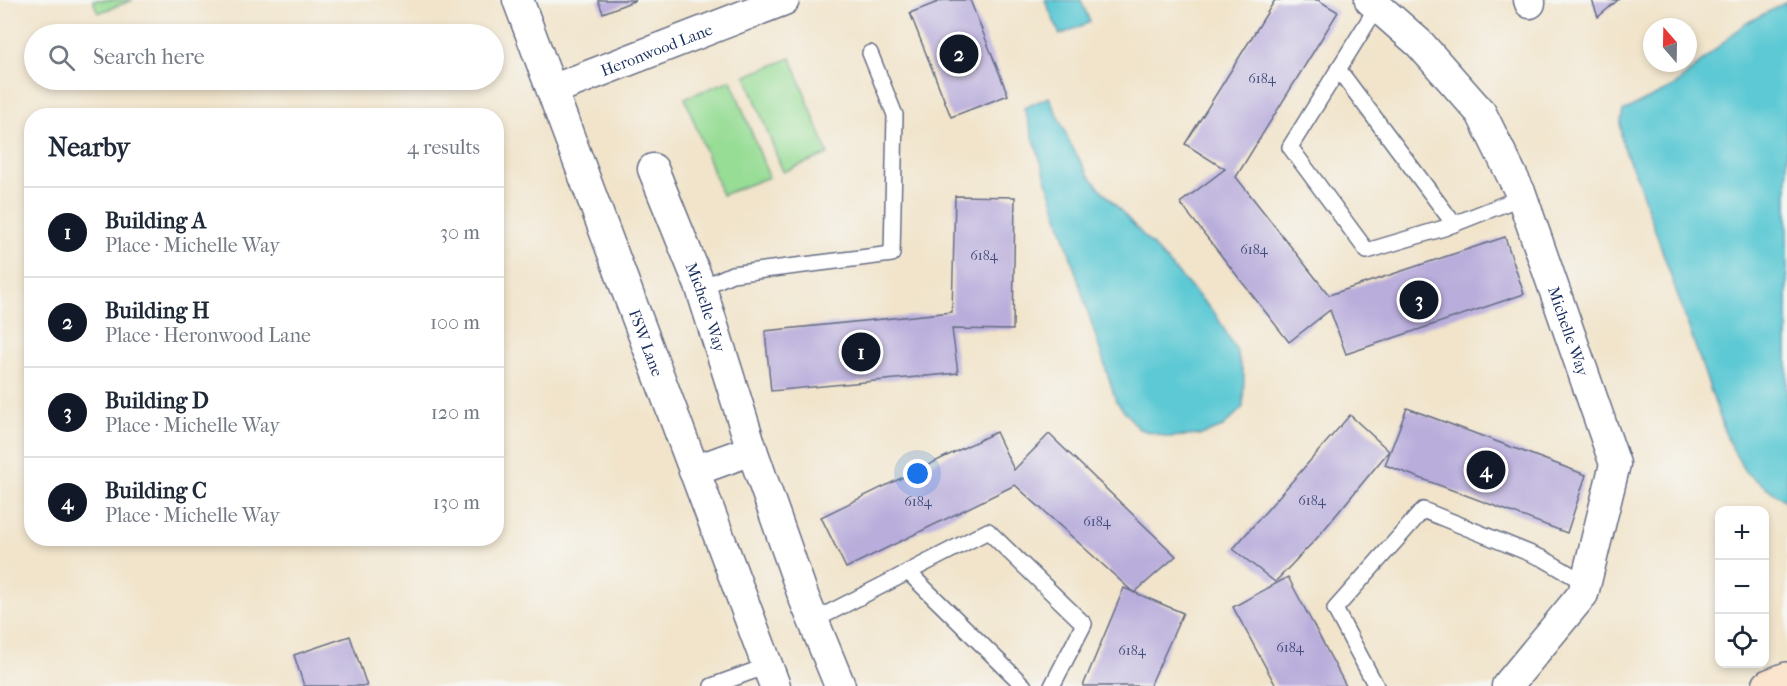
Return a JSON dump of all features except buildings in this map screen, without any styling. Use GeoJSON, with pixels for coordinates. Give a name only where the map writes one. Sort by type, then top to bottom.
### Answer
{"type":"FeatureCollection","features":[{"type":"Feature","properties":{"kind":"main road"},"geometry":{"type":"LineString","coordinates":[[1769,686],[1787,679]]}},
{"type":"Feature","properties":{"kind":"street","name":"FSW Lane"},"geometry":{"type":"LineString","coordinates":[[518,0],[771,676]]}},
{"type":"Feature","properties":{"kind":"street","name":"Heronwood Lane"},"geometry":{"type":"LineString","coordinates":[[552,90],[768,3]]}},
{"type":"Feature","properties":{"kind":"street","name":"Michelle Way"},"geometry":{"type":"LineString","coordinates":[[1374,4],[1420,44],[1481,113],[1522,197],[1615,464],[1583,594],[1528,664],[1507,686]]}},
{"type":"Feature","properties":{"kind":"street","name":"Michelle Way"},"geometry":{"type":"LineString","coordinates":[[653,169],[701,288],[752,450],[813,621],[840,686]]}},
{"type":"Feature","properties":{"kind":"street"},"geometry":{"type":"LineString","coordinates":[[694,471],[752,450]]}},
{"type":"Feature","properties":{"kind":"lane"},"geometry":{"type":"LineString","coordinates":[[1374,4],[1338,69],[1290,147],[1367,251],[1454,224],[1522,197]]}},
{"type":"Feature","properties":{"kind":"lane"},"geometry":{"type":"LineString","coordinates":[[701,288],[732,274],[892,254],[895,115],[870,53]]}},
{"type":"Feature","properties":{"kind":"lane"},"geometry":{"type":"LineString","coordinates":[[1338,69],[1454,224]]}},
{"type":"Feature","properties":{"kind":"lane"},"geometry":{"type":"LineString","coordinates":[[1376,686],[1335,609],[1423,510],[1544,559],[1585,583]]}},
{"type":"Feature","properties":{"kind":"lane"},"geometry":{"type":"LineString","coordinates":[[813,621],[988,531],[1084,624],[1052,686]]}},
{"type":"Feature","properties":{"kind":"lane"},"geometry":{"type":"LineString","coordinates":[[908,572],[1024,686]]}},
{"type":"Feature","properties":{"kind":"lane"},"geometry":{"type":"LineString","coordinates":[[712,686],[771,676]]}},
{"type":"Feature","properties":{"kind":"green space"},"geometry":{"type":"Polygon","coordinates":[[[93,0],[133,0],[98,13],[93,0]]]}},
{"type":"Feature","properties":{"kind":"green space"},"geometry":{"type":"Polygon","coordinates":[[[791,58],[828,154],[783,172],[746,76],[791,58]]]}},
{"type":"Feature","properties":{"kind":"green space"},"geometry":{"type":"Polygon","coordinates":[[[731,80],[769,177],[722,195],[685,98],[731,80]]]}},
{"type":"Feature","properties":{"kind":"water"},"geometry":{"type":"Polygon","coordinates":[[[1045,0],[1081,0],[1090,22],[1060,35],[1045,0]]]}},
{"type":"Feature","properties":{"kind":"water"},"geometry":{"type":"Polygon","coordinates":[[[1787,2],[1787,502],[1745,472],[1727,438],[1621,136],[1623,111],[1673,87],[1690,72],[1697,72],[1697,66],[1744,24],[1787,2]]]}},
{"type":"Feature","properties":{"kind":"water"},"geometry":{"type":"Polygon","coordinates":[[[1049,97],[1072,147],[1089,176],[1216,315],[1236,350],[1244,376],[1243,407],[1223,427],[1201,435],[1168,437],[1139,429],[1116,401],[1024,108],[1049,97]]]}},
{"type":"Feature","properties":{"kind":"place","name":"Building H"},"geometry":{"type":"Point","coordinates":[959,54]}},
{"type":"Feature","properties":{"kind":"place","name":"Building D"},"geometry":{"type":"Point","coordinates":[1419,300]}},
{"type":"Feature","properties":{"kind":"place","name":"Building A"},"geometry":{"type":"Point","coordinates":[861,352]}},
{"type":"Feature","properties":{"kind":"place","name":"Building C"},"geometry":{"type":"Point","coordinates":[1486,470]}}]}
